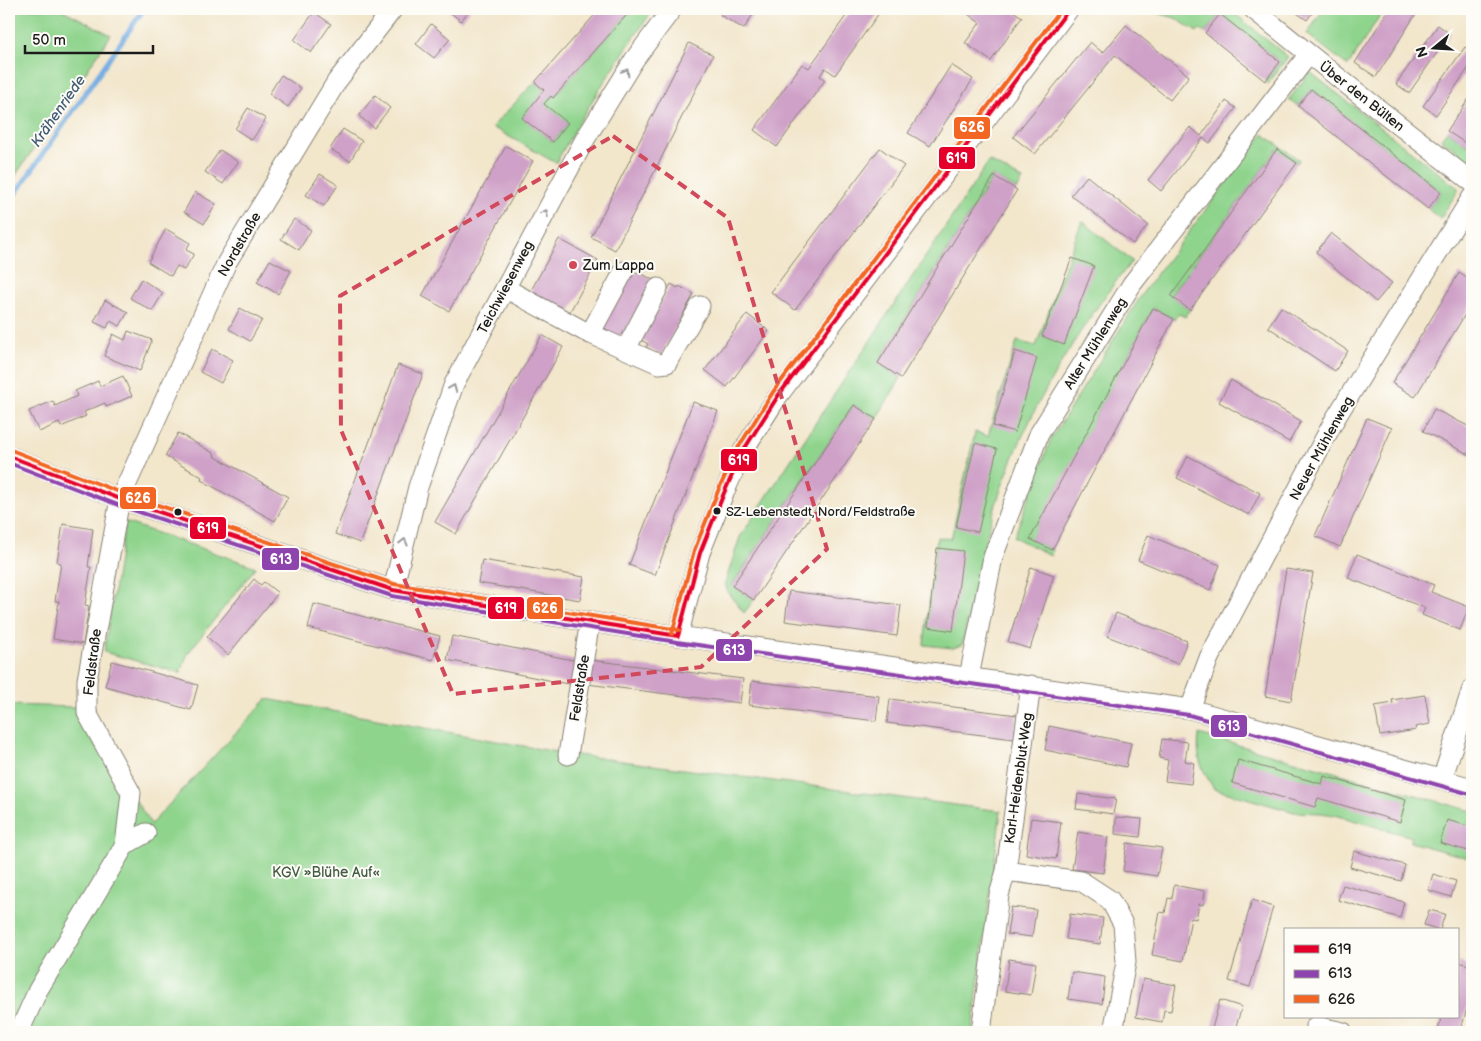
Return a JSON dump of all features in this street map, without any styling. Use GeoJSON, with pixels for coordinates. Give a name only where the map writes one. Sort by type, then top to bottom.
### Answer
{"type":"FeatureCollection","features":[{"type":"Feature","properties":{"kind":"street","name":"Nordstraße"},"geometry":{"type":"LineString","coordinates":[[120,499],[227,262],[337,81],[393,9]]}},
{"type":"Feature","properties":{"kind":"street","name":"Teichwiesenweg"},"geometry":{"type":"LineString","coordinates":[[392,590],[418,487],[454,384],[584,140],[634,60],[672,9]]}},
{"type":"Feature","properties":{"kind":"street","name":"Über den Bülten"},"geometry":{"type":"LineString","coordinates":[[1253,9],[1472,182]]}},
{"type":"Feature","properties":{"kind":"street"},"geometry":{"type":"LineString","coordinates":[[678,636],[700,553],[724,493],[744,451],[778,396],[1060,12]]}},
{"type":"Feature","properties":{"kind":"street","name":"Alter Mühlenweg"},"geometry":{"type":"LineString","coordinates":[[969,677],[993,557],[1039,434],[1132,284],[1309,54]]}},
{"type":"Feature","properties":{"kind":"street","name":"Neuer Mühlenweg"},"geometry":{"type":"LineString","coordinates":[[1190,709],[1209,658],[1335,419],[1472,197]]}},
{"type":"Feature","properties":{"kind":"street"},"geometry":{"type":"LineString","coordinates":[[590,334],[624,271]]}},
{"type":"Feature","properties":{"kind":"street"},"geometry":{"type":"LineString","coordinates":[[505,288],[590,334],[659,364],[666,363],[700,306]]}},
{"type":"Feature","properties":{"kind":"street"},"geometry":{"type":"LineString","coordinates":[[626,350],[658,288]]}},
{"type":"Feature","properties":{"kind":"street"},"geometry":{"type":"LineString","coordinates":[[9,456],[120,499],[392,590],[678,636],[1190,709],[1472,788]]}},
{"type":"Feature","properties":{"kind":"street","name":"Feldstraße"},"geometry":{"type":"LineString","coordinates":[[120,499],[87,680],[87,714],[131,793],[126,845]]}},
{"type":"Feature","properties":{"kind":"street","name":"Feldstraße"},"geometry":{"type":"LineString","coordinates":[[568,755],[590,621]]}},
{"type":"Feature","properties":{"kind":"street","name":"Karl-Heidenblut-Weg"},"geometry":{"type":"LineString","coordinates":[[981,1032],[999,895],[1006,871],[1031,686]]}},
{"type":"Feature","properties":{"kind":"street"},"geometry":{"type":"LineString","coordinates":[[1442,779],[1472,690]]}},
{"type":"Feature","properties":{"kind":"street"},"geometry":{"type":"LineString","coordinates":[[19,1032],[38,990],[126,845],[146,833]]}},
{"type":"Feature","properties":{"kind":"street"},"geometry":{"type":"LineString","coordinates":[[1006,871],[1081,881],[1110,900],[1123,924],[1126,962],[1113,1032]]}},
{"type":"Feature","properties":{"kind":"street"},"geometry":{"type":"LineString","coordinates":[[1316,1026],[1343,1032]]}},
{"type":"Feature","properties":{"kind":"highlighted area"},"geometry":{"type":"Polygon","coordinates":[[[613,136],[728,218],[827,549],[701,667],[453,694],[341,430],[340,296],[613,136]]]}},
{"type":"Feature","properties":{"kind":"green space"},"geometry":{"type":"Polygon","coordinates":[[[9,9],[61,9],[111,35],[9,185],[9,9]]]}},
{"type":"Feature","properties":{"kind":"green space"},"geometry":{"type":"Polygon","coordinates":[[[632,9],[654,9],[603,84],[556,163],[492,127],[535,82],[544,90],[523,118],[553,142],[568,123],[544,104],[551,96],[553,98],[632,9]]]}},
{"type":"Feature","properties":{"kind":"green space"},"geometry":{"type":"Polygon","coordinates":[[[1135,9],[1229,9],[1288,57],[1268,84],[1265,81],[1280,62],[1220,14],[1205,33],[1200,29],[1197,32],[1175,18],[1135,9]]]}},
{"type":"Feature","properties":{"kind":"green space"},"geometry":{"type":"Polygon","coordinates":[[[1324,9],[1384,9],[1348,66],[1307,34],[1324,9]]]}},
{"type":"Feature","properties":{"kind":"green space"},"geometry":{"type":"Polygon","coordinates":[[[1310,72],[1459,189],[1440,219],[1428,209],[1441,192],[1311,89],[1298,106],[1289,99],[1310,72]]]}},
{"type":"Feature","properties":{"kind":"green space"},"geometry":{"type":"Polygon","coordinates":[[[1447,131],[1468,145],[1472,139],[1472,162],[1441,139],[1447,131]]]}},
{"type":"Feature","properties":{"kind":"green space"},"geometry":{"type":"Polygon","coordinates":[[[1263,134],[1299,160],[1297,163],[1277,149],[1171,295],[1190,310],[1185,317],[1179,314],[1174,319],[1153,308],[1031,539],[1052,550],[1051,556],[1014,537],[1051,439],[1144,291],[1263,134]]]}},
{"type":"Feature","properties":{"kind":"green space"},"geometry":{"type":"Polygon","coordinates":[[[989,161],[1023,180],[1017,190],[993,176],[878,363],[901,378],[876,419],[854,405],[732,585],[754,600],[744,613],[728,593],[725,583],[740,537],[989,161]]]}},
{"type":"Feature","properties":{"kind":"green space"},"geometry":{"type":"Polygon","coordinates":[[[1082,221],[1132,261],[1073,344],[1038,404],[1023,435],[992,516],[962,645],[953,648],[924,645],[937,537],[951,539],[975,432],[988,436],[1017,341],[1036,346],[1082,221]]]}},
{"type":"Feature","properties":{"kind":"green space"},"geometry":{"type":"Polygon","coordinates":[[[125,522],[256,567],[188,653],[180,673],[104,652],[125,522]]]}},
{"type":"Feature","properties":{"kind":"green space","name":"KGV »Blühe Auf«"},"geometry":{"type":"Polygon","coordinates":[[[267,699],[562,753],[1001,811],[972,1032],[9,1032],[9,705],[75,707],[151,824],[267,699]]]}},
{"type":"Feature","properties":{"kind":"green space"},"geometry":{"type":"Polygon","coordinates":[[[1199,734],[1472,811],[1472,859],[1410,842],[1412,837],[1335,815],[1294,812],[1214,789],[1200,763],[1198,750],[1199,734]]]}},
{"type":"Feature","properties":{"kind":"building"},"geometry":{"type":"Polygon","coordinates":[[[446,9],[470,9],[461,21],[446,9]]]}},
{"type":"Feature","properties":{"kind":"building"},"geometry":{"type":"Polygon","coordinates":[[[600,9],[632,9],[553,98],[551,96],[544,104],[568,123],[553,142],[522,118],[544,90],[535,82],[600,9]]]}},
{"type":"Feature","properties":{"kind":"building"},"geometry":{"type":"Polygon","coordinates":[[[724,9],[756,9],[744,29],[720,15],[724,9]]]}},
{"type":"Feature","properties":{"kind":"building"},"geometry":{"type":"Polygon","coordinates":[[[851,9],[882,9],[835,75],[825,68],[820,76],[825,80],[777,147],[754,130],[802,64],[809,68],[851,9]]]}},
{"type":"Feature","properties":{"kind":"building"},"geometry":{"type":"Polygon","coordinates":[[[961,9],[1010,9],[1022,17],[991,61],[965,43],[980,23],[961,9]]]}},
{"type":"Feature","properties":{"kind":"building"},"geometry":{"type":"Polygon","coordinates":[[[1291,9],[1315,9],[1307,20],[1291,9]]]}},
{"type":"Feature","properties":{"kind":"building"},"geometry":{"type":"Polygon","coordinates":[[[1389,9],[1419,9],[1376,77],[1355,63],[1389,9]]]}},
{"type":"Feature","properties":{"kind":"building"},"geometry":{"type":"Polygon","coordinates":[[[314,12],[331,24],[311,53],[294,40],[314,12]]]}},
{"type":"Feature","properties":{"kind":"building"},"geometry":{"type":"Polygon","coordinates":[[[1220,14],[1280,62],[1265,81],[1205,33],[1220,14]]]}},
{"type":"Feature","properties":{"kind":"building"},"geometry":{"type":"Polygon","coordinates":[[[431,24],[450,39],[434,58],[416,44],[431,24]]]}},
{"type":"Feature","properties":{"kind":"building"},"geometry":{"type":"Polygon","coordinates":[[[1126,25],[1189,76],[1170,100],[1115,55],[1035,154],[1013,137],[1090,42],[1103,53],[1126,25]]]}},
{"type":"Feature","properties":{"kind":"building"},"geometry":{"type":"Polygon","coordinates":[[[1438,25],[1450,34],[1409,93],[1396,84],[1438,25]]]}},
{"type":"Feature","properties":{"kind":"building"},"geometry":{"type":"Polygon","coordinates":[[[689,43],[713,55],[615,250],[591,237],[689,43]]]}},
{"type":"Feature","properties":{"kind":"building"},"geometry":{"type":"Polygon","coordinates":[[[1465,47],[1472,52],[1472,63],[1436,115],[1423,106],[1465,47]]]}},
{"type":"Feature","properties":{"kind":"building"},"geometry":{"type":"Polygon","coordinates":[[[951,65],[973,79],[930,146],[908,133],[951,65]]]}},
{"type":"Feature","properties":{"kind":"building"},"geometry":{"type":"Polygon","coordinates":[[[281,75],[301,88],[288,107],[269,94],[281,75]]]}},
{"type":"Feature","properties":{"kind":"building"},"geometry":{"type":"Polygon","coordinates":[[[1311,89],[1441,192],[1428,209],[1298,106],[1311,89]]]}},
{"type":"Feature","properties":{"kind":"building"},"geometry":{"type":"Polygon","coordinates":[[[1472,94],[1472,139],[1468,145],[1447,131],[1472,94]]]}},
{"type":"Feature","properties":{"kind":"building"},"geometry":{"type":"Polygon","coordinates":[[[375,95],[390,108],[374,128],[359,116],[375,95]]]}},
{"type":"Feature","properties":{"kind":"building"},"geometry":{"type":"Polygon","coordinates":[[[1226,101],[1236,108],[1210,143],[1203,138],[1161,191],[1148,180],[1190,127],[1201,136],[1226,101]]]}},
{"type":"Feature","properties":{"kind":"building"},"geometry":{"type":"Polygon","coordinates":[[[248,108],[266,119],[252,140],[235,129],[248,108]]]}},
{"type":"Feature","properties":{"kind":"building"},"geometry":{"type":"Polygon","coordinates":[[[343,129],[362,141],[350,161],[330,149],[343,129]]]}},
{"type":"Feature","properties":{"kind":"building"},"geometry":{"type":"Polygon","coordinates":[[[506,146],[533,161],[449,311],[422,296],[506,146]]]}},
{"type":"Feature","properties":{"kind":"building"},"geometry":{"type":"Polygon","coordinates":[[[880,148],[904,166],[795,310],[771,292],[880,148]]]}},
{"type":"Feature","properties":{"kind":"building"},"geometry":{"type":"Polygon","coordinates":[[[1277,149],[1297,163],[1190,310],[1171,296],[1277,149]]]}},
{"type":"Feature","properties":{"kind":"building"},"geometry":{"type":"Polygon","coordinates":[[[220,150],[238,162],[223,184],[205,172],[220,150]]]}},
{"type":"Feature","properties":{"kind":"building"},"geometry":{"type":"Polygon","coordinates":[[[320,174],[338,185],[324,206],[306,195],[320,174]]]}},
{"type":"Feature","properties":{"kind":"building"},"geometry":{"type":"Polygon","coordinates":[[[994,176],[1017,190],[901,378],[878,363],[994,176]]]}},
{"type":"Feature","properties":{"kind":"building"},"geometry":{"type":"Polygon","coordinates":[[[1087,176],[1148,225],[1133,244],[1071,195],[1087,176]]]}},
{"type":"Feature","properties":{"kind":"building"},"geometry":{"type":"Polygon","coordinates":[[[195,192],[216,204],[204,224],[184,212],[195,192]]]}},
{"type":"Feature","properties":{"kind":"building"},"geometry":{"type":"Polygon","coordinates":[[[294,219],[311,230],[299,250],[281,239],[294,219]]]}},
{"type":"Feature","properties":{"kind":"building"},"geometry":{"type":"Polygon","coordinates":[[[166,229],[190,243],[186,250],[194,254],[184,270],[177,266],[171,276],[148,262],[166,229]]]}},
{"type":"Feature","properties":{"kind":"building"},"geometry":{"type":"Polygon","coordinates":[[[1331,233],[1392,283],[1376,302],[1316,252],[1331,233]]]}},
{"type":"Feature","properties":{"kind":"building"},"geometry":{"type":"Polygon","coordinates":[[[559,239],[598,260],[567,317],[528,296],[559,239]]]}},
{"type":"Feature","properties":{"kind":"building"},"geometry":{"type":"Polygon","coordinates":[[[1072,258],[1094,266],[1064,345],[1042,336],[1072,258]]]}},
{"type":"Feature","properties":{"kind":"building"},"geometry":{"type":"Polygon","coordinates":[[[270,260],[291,271],[278,294],[257,282],[270,260]]]}},
{"type":"Feature","properties":{"kind":"building"},"geometry":{"type":"Polygon","coordinates":[[[630,270],[637,274],[639,272],[653,280],[621,341],[606,333],[608,330],[601,326],[630,270]]]}},
{"type":"Feature","properties":{"kind":"building"},"geometry":{"type":"Polygon","coordinates":[[[1459,273],[1472,281],[1472,303],[1415,397],[1392,383],[1459,273]]]}},
{"type":"Feature","properties":{"kind":"building"},"geometry":{"type":"Polygon","coordinates":[[[141,279],[163,293],[152,311],[130,298],[141,279]]]}},
{"type":"Feature","properties":{"kind":"building"},"geometry":{"type":"Polygon","coordinates":[[[671,284],[694,294],[661,355],[646,347],[648,344],[641,340],[671,284]]]}},
{"type":"Feature","properties":{"kind":"building"},"geometry":{"type":"Polygon","coordinates":[[[105,300],[128,312],[120,326],[110,321],[107,328],[94,322],[105,300]]]}},
{"type":"Feature","properties":{"kind":"building"},"geometry":{"type":"Polygon","coordinates":[[[1281,307],[1348,351],[1335,371],[1268,327],[1281,307]]]}},
{"type":"Feature","properties":{"kind":"building"},"geometry":{"type":"Polygon","coordinates":[[[240,308],[262,320],[250,341],[229,329],[240,308]]]}},
{"type":"Feature","properties":{"kind":"building"},"geometry":{"type":"Polygon","coordinates":[[[1153,308],[1174,319],[1052,550],[1030,539],[1153,308]]]}},
{"type":"Feature","properties":{"kind":"building"},"geometry":{"type":"Polygon","coordinates":[[[747,314],[769,331],[727,387],[705,370],[747,314]]]}},
{"type":"Feature","properties":{"kind":"building"},"geometry":{"type":"Polygon","coordinates":[[[128,331],[152,340],[140,371],[104,356],[113,334],[125,340],[128,331]]]}},
{"type":"Feature","properties":{"kind":"building"},"geometry":{"type":"Polygon","coordinates":[[[542,335],[563,347],[456,534],[435,522],[542,335]]]}},
{"type":"Feature","properties":{"kind":"building"},"geometry":{"type":"Polygon","coordinates":[[[212,349],[233,360],[221,383],[200,372],[212,349]]]}},
{"type":"Feature","properties":{"kind":"building"},"geometry":{"type":"Polygon","coordinates":[[[1015,351],[1037,358],[1015,432],[993,426],[1015,351]]]}},
{"type":"Feature","properties":{"kind":"building"},"geometry":{"type":"Polygon","coordinates":[[[398,365],[423,374],[360,543],[335,534],[398,365]]]}},
{"type":"Feature","properties":{"kind":"building"},"geometry":{"type":"Polygon","coordinates":[[[123,376],[132,396],[106,407],[105,403],[84,412],[86,416],[61,427],[59,423],[39,432],[29,411],[53,401],[55,406],[77,396],[75,391],[98,381],[100,386],[123,376]]]}},
{"type":"Feature","properties":{"kind":"building"},"geometry":{"type":"Polygon","coordinates":[[[1231,380],[1301,421],[1289,442],[1219,402],[1231,380]]]}},
{"type":"Feature","properties":{"kind":"building"},"geometry":{"type":"Polygon","coordinates":[[[693,402],[718,411],[655,575],[629,565],[693,402]]]}},
{"type":"Feature","properties":{"kind":"building"},"geometry":{"type":"Polygon","coordinates":[[[854,405],[876,419],[754,600],[732,586],[854,405]]]}},
{"type":"Feature","properties":{"kind":"building"},"geometry":{"type":"Polygon","coordinates":[[[1434,409],[1472,428],[1472,456],[1423,431],[1434,409]]]}},
{"type":"Feature","properties":{"kind":"building"},"geometry":{"type":"Polygon","coordinates":[[[1367,418],[1392,428],[1340,547],[1315,536],[1367,418]]]}},
{"type":"Feature","properties":{"kind":"building"},"geometry":{"type":"Polygon","coordinates":[[[178,433],[215,454],[214,456],[288,497],[275,521],[201,480],[202,477],[165,456],[178,433]]]}},
{"type":"Feature","properties":{"kind":"building"},"geometry":{"type":"Polygon","coordinates":[[[975,443],[997,449],[978,532],[956,527],[975,443]]]}},
{"type":"Feature","properties":{"kind":"building"},"geometry":{"type":"Polygon","coordinates":[[[1188,456],[1260,493],[1249,515],[1177,478],[1188,456]]]}},
{"type":"Feature","properties":{"kind":"building"},"geometry":{"type":"Polygon","coordinates":[[[63,524],[93,529],[88,567],[91,567],[85,605],[89,606],[83,644],[53,639],[59,601],[55,601],[61,563],[57,562],[63,524]]]}},
{"type":"Feature","properties":{"kind":"building"},"geometry":{"type":"Polygon","coordinates":[[[1148,535],[1220,565],[1210,590],[1138,560],[1148,535]]]}},
{"type":"Feature","properties":{"kind":"building"},"geometry":{"type":"Polygon","coordinates":[[[937,548],[963,551],[953,631],[928,627],[937,548]]]}},
{"type":"Feature","properties":{"kind":"building"},"geometry":{"type":"Polygon","coordinates":[[[1357,554],[1434,585],[1431,592],[1469,607],[1460,630],[1422,615],[1425,608],[1348,578],[1357,554]]]}},
{"type":"Feature","properties":{"kind":"building"},"geometry":{"type":"Polygon","coordinates":[[[482,560],[584,577],[580,600],[478,583],[482,560]]]}},
{"type":"Feature","properties":{"kind":"building"},"geometry":{"type":"Polygon","coordinates":[[[1031,567],[1054,575],[1030,649],[1008,642],[1031,567]]]}},
{"type":"Feature","properties":{"kind":"building"},"geometry":{"type":"Polygon","coordinates":[[[1286,569],[1313,573],[1291,701],[1265,696],[1286,569]]]}},
{"type":"Feature","properties":{"kind":"building"},"geometry":{"type":"Polygon","coordinates":[[[254,579],[261,585],[264,582],[278,593],[228,655],[207,637],[254,579]]]}},
{"type":"Feature","properties":{"kind":"building"},"geometry":{"type":"Polygon","coordinates":[[[789,591],[901,605],[897,636],[785,621],[789,591]]]}},
{"type":"Feature","properties":{"kind":"building"},"geometry":{"type":"Polygon","coordinates":[[[314,604],[440,636],[433,660],[308,628],[314,604]]]}},
{"type":"Feature","properties":{"kind":"building"},"geometry":{"type":"Polygon","coordinates":[[[1116,613],[1187,641],[1178,664],[1107,636],[1116,613]]]}},
{"type":"Feature","properties":{"kind":"building"},"geometry":{"type":"Polygon","coordinates":[[[452,636],[578,661],[573,685],[447,660],[452,636]]]}},
{"type":"Feature","properties":{"kind":"building"},"geometry":{"type":"Polygon","coordinates":[[[590,660],[743,679],[740,703],[587,684],[590,660]]]}},
{"type":"Feature","properties":{"kind":"building"},"geometry":{"type":"Polygon","coordinates":[[[112,661],[198,685],[191,710],[105,686],[112,661]]]}},
{"type":"Feature","properties":{"kind":"building"},"geometry":{"type":"Polygon","coordinates":[[[752,681],[879,696],[876,721],[749,705],[752,681]]]}},
{"type":"Feature","properties":{"kind":"building"},"geometry":{"type":"Polygon","coordinates":[[[1425,695],[1430,724],[1415,727],[1416,730],[1380,736],[1375,706],[1393,703],[1392,700],[1425,695]]]}},
{"type":"Feature","properties":{"kind":"building"},"geometry":{"type":"Polygon","coordinates":[[[890,699],[1017,715],[1014,739],[887,723],[890,699]]]}},
{"type":"Feature","properties":{"kind":"building"},"geometry":{"type":"Polygon","coordinates":[[[1049,726],[1131,743],[1126,767],[1045,750],[1049,726]]]}},
{"type":"Feature","properties":{"kind":"building"},"geometry":{"type":"Polygon","coordinates":[[[1162,739],[1188,742],[1185,761],[1194,763],[1191,784],[1165,781],[1168,760],[1159,758],[1162,739]]]}},
{"type":"Feature","properties":{"kind":"building"},"geometry":{"type":"Polygon","coordinates":[[[1238,760],[1322,784],[1324,776],[1406,800],[1400,822],[1318,798],[1315,807],[1232,783],[1238,760]]]}},
{"type":"Feature","properties":{"kind":"building"},"geometry":{"type":"Polygon","coordinates":[[[1078,794],[1116,799],[1113,814],[1076,809],[1078,794]]]}},
{"type":"Feature","properties":{"kind":"building"},"geometry":{"type":"Polygon","coordinates":[[[1116,817],[1142,819],[1140,837],[1115,834],[1116,817]]]}},
{"type":"Feature","properties":{"kind":"building"},"geometry":{"type":"Polygon","coordinates":[[[1031,818],[1061,822],[1056,859],[1026,854],[1031,818]]]}},
{"type":"Feature","properties":{"kind":"building"},"geometry":{"type":"Polygon","coordinates":[[[1447,820],[1472,827],[1472,852],[1440,843],[1447,820]]]}},
{"type":"Feature","properties":{"kind":"building"},"geometry":{"type":"Polygon","coordinates":[[[1078,832],[1108,837],[1103,873],[1072,869],[1078,832]]]}},
{"type":"Feature","properties":{"kind":"building"},"geometry":{"type":"Polygon","coordinates":[[[1127,843],[1162,848],[1157,876],[1123,871],[1127,843]]]}},
{"type":"Feature","properties":{"kind":"building"},"geometry":{"type":"Polygon","coordinates":[[[1354,851],[1405,865],[1401,881],[1350,867],[1354,851]]]}},
{"type":"Feature","properties":{"kind":"building"},"geometry":{"type":"Polygon","coordinates":[[[1433,874],[1456,881],[1451,897],[1428,890],[1433,874]]]}},
{"type":"Feature","properties":{"kind":"building"},"geometry":{"type":"Polygon","coordinates":[[[1174,885],[1205,891],[1203,905],[1199,904],[1196,919],[1191,918],[1183,961],[1152,955],[1160,912],[1165,913],[1168,898],[1172,899],[1174,885]]]}},
{"type":"Feature","properties":{"kind":"building"},"geometry":{"type":"Polygon","coordinates":[[[1343,885],[1404,902],[1400,918],[1338,900],[1343,885]]]}},
{"type":"Feature","properties":{"kind":"building"},"geometry":{"type":"Polygon","coordinates":[[[1252,900],[1273,907],[1250,987],[1229,981],[1252,900]]]}},
{"type":"Feature","properties":{"kind":"building"},"geometry":{"type":"Polygon","coordinates":[[[1011,907],[1036,910],[1032,937],[1007,934],[1011,907]]]}},
{"type":"Feature","properties":{"kind":"building"},"geometry":{"type":"Polygon","coordinates":[[[1429,910],[1445,914],[1441,928],[1424,925],[1429,910]]]}},
{"type":"Feature","properties":{"kind":"building"},"geometry":{"type":"Polygon","coordinates":[[[1070,914],[1103,918],[1100,944],[1066,939],[1070,914]]]}},
{"type":"Feature","properties":{"kind":"building"},"geometry":{"type":"Polygon","coordinates":[[[1009,959],[1036,963],[1031,995],[1005,991],[1009,959]]]}},
{"type":"Feature","properties":{"kind":"building"},"geometry":{"type":"Polygon","coordinates":[[[1459,962],[1472,966],[1472,992],[1461,1029],[1460,1032],[1437,1032],[1442,1018],[1458,1018],[1459,962]]]}},
{"type":"Feature","properties":{"kind":"building"},"geometry":{"type":"Polygon","coordinates":[[[1072,972],[1105,977],[1102,1004],[1068,999],[1072,972]]]}},
{"type":"Feature","properties":{"kind":"building"},"geometry":{"type":"Polygon","coordinates":[[[1143,979],[1176,985],[1171,1011],[1164,1010],[1162,1022],[1136,1017],[1143,979]]]}},
{"type":"Feature","properties":{"kind":"building"},"geometry":{"type":"Polygon","coordinates":[[[1220,1000],[1242,1007],[1234,1032],[1211,1032],[1220,1000]]]}},
{"type":"Feature","properties":{"kind":"waterway","name":"Krähenriede"},"geometry":{"type":"LineString","coordinates":[[9,203],[144,9]]}},
{"type":"Feature","properties":{"kind":"transit line","name":"626"},"geometry":{"type":"LineString","coordinates":[[672,634],[694,551],[738,448],[773,392],[1061,9]]}},
{"type":"Feature","properties":{"kind":"transit line","name":"619"},"geometry":{"type":"LineString","coordinates":[[678,636],[700,553],[743,451],[778,396],[1069,9]]}},
{"type":"Feature","properties":{"kind":"transit line","name":"626"},"geometry":{"type":"LineString","coordinates":[[11,450],[122,493],[394,584],[679,630]]}},
{"type":"Feature","properties":{"kind":"transit line","name":"619"},"geometry":{"type":"LineString","coordinates":[[9,456],[120,499],[393,590],[678,636]]}},
{"type":"Feature","properties":{"kind":"transit line","name":"613"},"geometry":{"type":"LineString","coordinates":[[9,463],[118,505],[392,596],[677,642],[1189,715],[1470,794]]}},
{"type":"Feature","properties":{"kind":"place","name":"Zum Lappa"},"geometry":{"type":"Point","coordinates":[573,265]}},
{"type":"Feature","properties":{"kind":"place","name":"SZ-Lebenstedt, Nord/Feldstraße"},"geometry":{"type":"Point","coordinates":[717,511]}}]}
